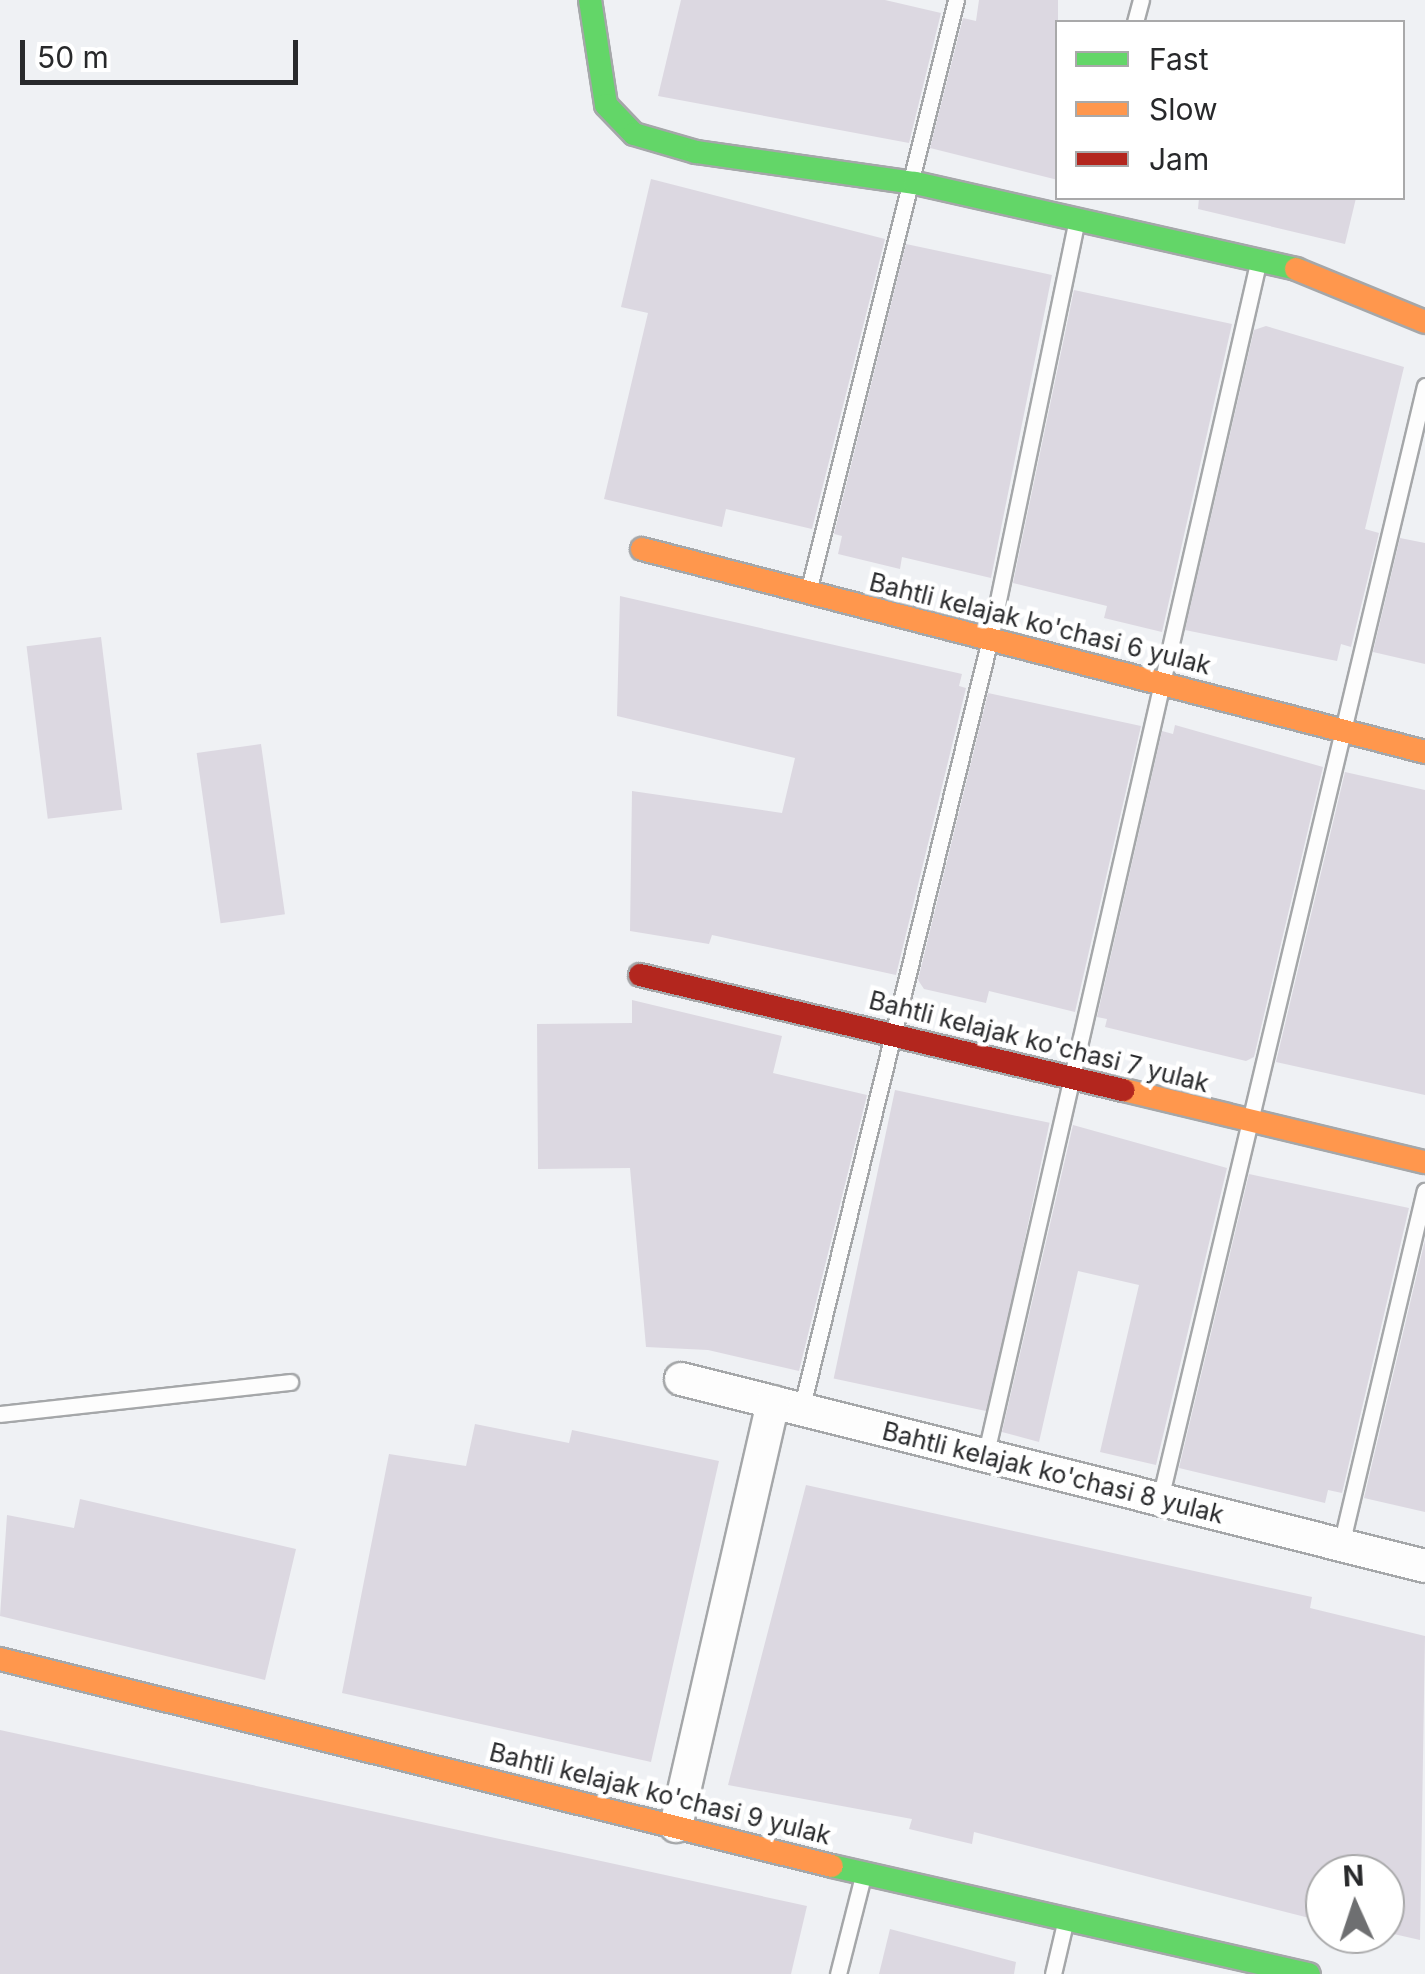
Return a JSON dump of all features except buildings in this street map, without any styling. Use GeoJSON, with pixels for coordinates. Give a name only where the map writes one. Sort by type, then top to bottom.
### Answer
{"type":"FeatureCollection","features":[{"type":"Feature","properties":{"kind":"street"},"geometry":{"type":"LineString","coordinates":[[590,0],[606,105],[634,134],[696,152],[915,183],[1328,276],[1425,322]]}},
{"type":"Feature","properties":{"kind":"street","name":"Bahtli kelajak ko'chasi 6 yulak"},"geometry":{"type":"LineString","coordinates":[[642,549],[1425,752]]}},
{"type":"Feature","properties":{"kind":"street","name":"Bahtli kelajak ko'chasi 7 yulak"},"geometry":{"type":"LineString","coordinates":[[640,975],[1425,1162]]}},
{"type":"Feature","properties":{"kind":"street","name":"Bahtli kelajak ko'chasi 8 yulak"},"geometry":{"type":"LineString","coordinates":[[681,1379],[1425,1566]]}},
{"type":"Feature","properties":{"kind":"street"},"geometry":{"type":"LineString","coordinates":[[676,1826],[787,1406]]}},
{"type":"Feature","properties":{"kind":"street","name":"Bahtli kelajak ko'chasi 9 yulak"},"geometry":{"type":"LineString","coordinates":[[0,1658],[1066,1919],[1240,1966],[1310,1974]]}},
{"type":"Feature","properties":{"kind":"lane"},"geometry":{"type":"LineString","coordinates":[[808,592],[915,183],[956,0]]}},
{"type":"Feature","properties":{"kind":"lane"},"geometry":{"type":"LineString","coordinates":[[787,1406],[893,1034],[990,639],[1083,220],[1094,200]]}},
{"type":"Feature","properties":{"kind":"lane"},"geometry":{"type":"LineString","coordinates":[[984,1457],[1166,684],[1259,261]]}},
{"type":"Feature","properties":{"kind":"lane"},"geometry":{"type":"LineString","coordinates":[[1160,1500],[1425,386]]}},
{"type":"Feature","properties":{"kind":"lane"},"geometry":{"type":"LineString","coordinates":[[1341,1546],[1425,1191]]}},
{"type":"Feature","properties":{"kind":"lane"},"geometry":{"type":"LineString","coordinates":[[0,1414],[290,1382]]}},
{"type":"Feature","properties":{"kind":"lane"},"geometry":{"type":"LineString","coordinates":[[838,1974],[864,1872]]}},
{"type":"Feature","properties":{"kind":"lane"},"geometry":{"type":"LineString","coordinates":[[1054,1974],[1066,1919]]}},
{"type":"Feature","properties":{"kind":"traffic: fast"},"geometry":{"type":"LineString","coordinates":[[590,0],[606,105],[634,134],[696,152],[915,183],[1296,269]]}},
{"type":"Feature","properties":{"kind":"traffic: fast"},"geometry":{"type":"LineString","coordinates":[[832,1866],[1309,1974]]}},
{"type":"Feature","properties":{"kind":"traffic: slow"},"geometry":{"type":"LineString","coordinates":[[1296,269],[1425,322]]}},
{"type":"Feature","properties":{"kind":"traffic: slow"},"geometry":{"type":"LineString","coordinates":[[642,549],[1425,752]]}},
{"type":"Feature","properties":{"kind":"traffic: slow"},"geometry":{"type":"LineString","coordinates":[[1124,1090],[1425,1162]]}},
{"type":"Feature","properties":{"kind":"traffic: slow"},"geometry":{"type":"LineString","coordinates":[[0,1659],[832,1866]]}},
{"type":"Feature","properties":{"kind":"traffic: jam"},"geometry":{"type":"LineString","coordinates":[[640,975],[1124,1090]]}}]}
